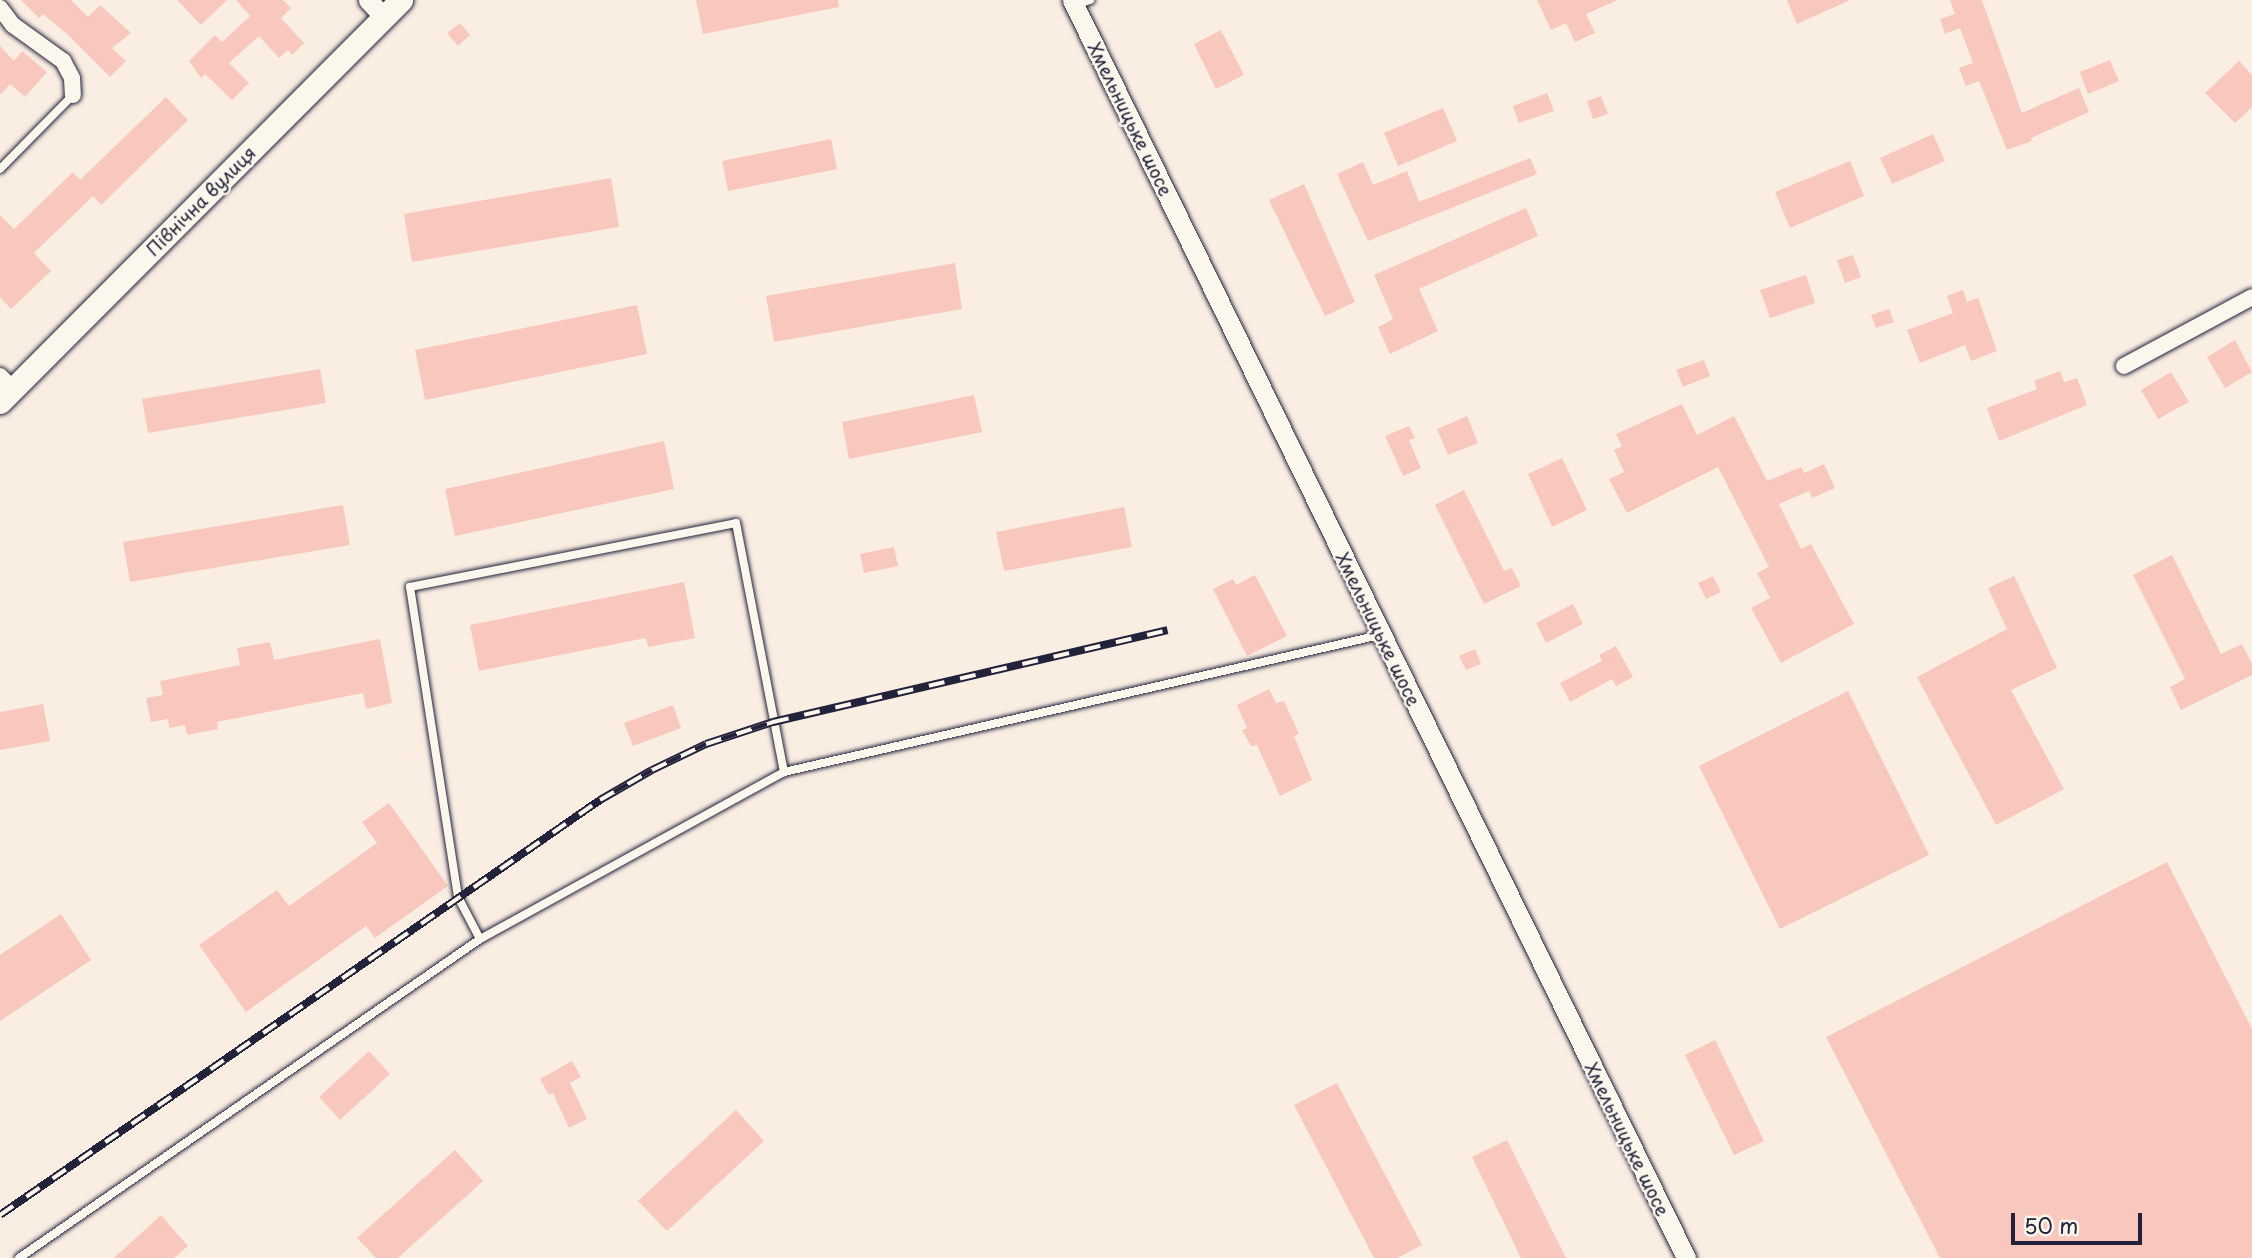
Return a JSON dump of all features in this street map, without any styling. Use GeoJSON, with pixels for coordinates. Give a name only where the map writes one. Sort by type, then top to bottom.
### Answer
{"type":"FeatureCollection","features":[{"type":"Feature","properties":{"kind":"main road","name":"Північна вулиця"},"geometry":{"type":"LineString","coordinates":[[4,389],[401,0]]}},
{"type":"Feature","properties":{"kind":"street"},"geometry":{"type":"LineString","coordinates":[[368,0],[384,17]]}},
{"type":"Feature","properties":{"kind":"street","name":"Хмельницьке шосе"},"geometry":{"type":"LineString","coordinates":[[1079,2],[1380,635],[1686,1258]]}},
{"type":"Feature","properties":{"kind":"street"},"geometry":{"type":"LineString","coordinates":[[0,8],[19,30],[42,43],[63,61],[72,78],[74,95]]}},
{"type":"Feature","properties":{"kind":"street"},"geometry":{"type":"LineString","coordinates":[[2124,366],[2252,298]]}},
{"type":"Feature","properties":{"kind":"lane"},"geometry":{"type":"LineString","coordinates":[[0,169],[74,95]]}},
{"type":"Feature","properties":{"kind":"lane"},"geometry":{"type":"LineString","coordinates":[[480,939],[458,897],[410,587],[736,523],[784,772]]}},
{"type":"Feature","properties":{"kind":"lane"},"geometry":{"type":"LineString","coordinates":[[19,1258],[480,939],[784,772],[1380,635]]}},
{"type":"Feature","properties":{"kind":"building"},"geometry":{"type":"Polygon","coordinates":[[[21,0],[71,0],[88,17],[100,5],[131,33],[112,48],[126,61],[110,77],[67,34],[43,14],[39,18],[21,0]]]}},
{"type":"Feature","properties":{"kind":"building"},"geometry":{"type":"Polygon","coordinates":[[[177,0],[227,0],[201,25],[177,0]]]}},
{"type":"Feature","properties":{"kind":"building"},"geometry":{"type":"Polygon","coordinates":[[[236,0],[283,0],[291,8],[281,18],[304,43],[292,55],[288,50],[279,58],[259,36],[229,63],[249,83],[232,100],[205,74],[201,78],[189,61],[215,35],[222,42],[250,16],[236,0]]]}},
{"type":"Feature","properties":{"kind":"building"},"geometry":{"type":"Polygon","coordinates":[[[696,0],[838,0],[839,7],[703,34],[696,0]]]}},
{"type":"Feature","properties":{"kind":"building"},"geometry":{"type":"Polygon","coordinates":[[[1537,0],[1618,0],[1586,14],[1595,33],[1575,42],[1566,23],[1551,30],[1537,0]]]}},
{"type":"Feature","properties":{"kind":"building"},"geometry":{"type":"Polygon","coordinates":[[[1787,0],[1850,0],[1797,24],[1787,0]]]}},
{"type":"Feature","properties":{"kind":"building"},"geometry":{"type":"Polygon","coordinates":[[[1950,0],[1982,0],[2022,113],[2079,88],[2089,112],[2031,138],[2032,141],[2007,150],[1979,81],[1966,86],[1959,68],[1973,63],[1960,28],[1945,34],[1940,19],[1955,14],[1950,0]]]}},
{"type":"Feature","properties":{"kind":"building"},"geometry":{"type":"Polygon","coordinates":[[[460,23],[470,35],[458,46],[447,33],[460,23]]]}},
{"type":"Feature","properties":{"kind":"building"},"geometry":{"type":"Polygon","coordinates":[[[1221,30],[1244,75],[1216,89],[1194,44],[1221,30]]]}},
{"type":"Feature","properties":{"kind":"building"},"geometry":{"type":"Polygon","coordinates":[[[0,46],[14,61],[22,51],[47,72],[25,97],[10,84],[0,95],[0,46]]]}},
{"type":"Feature","properties":{"kind":"building"},"geometry":{"type":"Polygon","coordinates":[[[2110,60],[2119,81],[2088,94],[2080,72],[2110,60]]]}},
{"type":"Feature","properties":{"kind":"building"},"geometry":{"type":"Polygon","coordinates":[[[2239,61],[2252,75],[2252,107],[2235,123],[2205,93],[2239,61]]]}},
{"type":"Feature","properties":{"kind":"building"},"geometry":{"type":"Polygon","coordinates":[[[1547,93],[1554,111],[1519,123],[1513,106],[1547,93]]]}},
{"type":"Feature","properties":{"kind":"building"},"geometry":{"type":"Polygon","coordinates":[[[1601,96],[1608,114],[1593,119],[1587,101],[1601,96]]]}},
{"type":"Feature","properties":{"kind":"building"},"geometry":{"type":"Polygon","coordinates":[[[166,97],[188,120],[101,205],[93,196],[34,253],[51,271],[11,309],[0,297],[0,215],[14,229],[73,172],[80,180],[166,97]]]}},
{"type":"Feature","properties":{"kind":"building"},"geometry":{"type":"Polygon","coordinates":[[[1443,108],[1457,141],[1398,166],[1384,133],[1443,108]]]}},
{"type":"Feature","properties":{"kind":"building"},"geometry":{"type":"Polygon","coordinates":[[[1933,134],[1945,161],[1892,184],[1880,158],[1933,134]]]}},
{"type":"Feature","properties":{"kind":"building"},"geometry":{"type":"Polygon","coordinates":[[[831,139],[837,169],[728,191],[722,161],[831,139]]]}},
{"type":"Feature","properties":{"kind":"building"},"geometry":{"type":"Polygon","coordinates":[[[1530,158],[1537,174],[1368,241],[1337,174],[1363,162],[1373,185],[1407,171],[1419,202],[1530,158]]]}},
{"type":"Feature","properties":{"kind":"building"},"geometry":{"type":"Polygon","coordinates":[[[1850,161],[1864,196],[1790,228],[1775,192],[1850,161]]]}},
{"type":"Feature","properties":{"kind":"building"},"geometry":{"type":"Polygon","coordinates":[[[611,178],[619,227],[412,262],[404,214],[611,178]]]}},
{"type":"Feature","properties":{"kind":"building"},"geometry":{"type":"Polygon","coordinates":[[[1304,184],[1355,302],[1325,316],[1269,200],[1304,184]]]}},
{"type":"Feature","properties":{"kind":"building"},"geometry":{"type":"Polygon","coordinates":[[[1526,208],[1538,236],[1419,289],[1438,331],[1390,354],[1378,327],[1393,319],[1374,275],[1526,208]]]}},
{"type":"Feature","properties":{"kind":"building"},"geometry":{"type":"Polygon","coordinates":[[[1853,255],[1861,277],[1845,283],[1837,260],[1853,255]]]}},
{"type":"Feature","properties":{"kind":"building"},"geometry":{"type":"Polygon","coordinates":[[[955,263],[962,309],[774,342],[766,296],[955,263]]]}},
{"type":"Feature","properties":{"kind":"building"},"geometry":{"type":"Polygon","coordinates":[[[1806,275],[1815,303],[1770,318],[1760,290],[1806,275]]]}},
{"type":"Feature","properties":{"kind":"building"},"geometry":{"type":"Polygon","coordinates":[[[1963,290],[1967,302],[1978,298],[1997,351],[1971,361],[1965,345],[1920,363],[1907,330],[1953,313],[1947,296],[1963,290]]]}},
{"type":"Feature","properties":{"kind":"building"},"geometry":{"type":"Polygon","coordinates":[[[637,305],[647,354],[425,400],[415,350],[637,305]]]}},
{"type":"Feature","properties":{"kind":"building"},"geometry":{"type":"Polygon","coordinates":[[[1889,309],[1894,322],[1876,328],[1871,315],[1889,309]]]}},
{"type":"Feature","properties":{"kind":"building"},"geometry":{"type":"Polygon","coordinates":[[[2235,340],[2252,372],[2225,388],[2207,357],[2235,340]]]}},
{"type":"Feature","properties":{"kind":"building"},"geometry":{"type":"Polygon","coordinates":[[[1704,360],[1710,376],[1683,387],[1676,370],[1704,360]]]}},
{"type":"Feature","properties":{"kind":"building"},"geometry":{"type":"Polygon","coordinates":[[[320,369],[326,403],[148,433],[142,399],[320,369]]]}},
{"type":"Feature","properties":{"kind":"building"},"geometry":{"type":"Polygon","coordinates":[[[2060,371],[2064,382],[2077,378],[2087,405],[1999,441],[1987,408],[2037,389],[2034,381],[2060,371]]]}},
{"type":"Feature","properties":{"kind":"building"},"geometry":{"type":"Polygon","coordinates":[[[2171,372],[2189,402],[2158,419],[2141,390],[2171,372]]]}},
{"type":"Feature","properties":{"kind":"building"},"geometry":{"type":"Polygon","coordinates":[[[974,395],[982,432],[849,459],[842,422],[974,395]]]}},
{"type":"Feature","properties":{"kind":"building"},"geometry":{"type":"Polygon","coordinates":[[[1682,404],[1697,435],[1734,416],[1767,481],[1801,467],[1804,473],[1824,464],[1835,488],[1812,498],[1809,491],[1779,504],[1801,549],[1811,544],[1854,624],[1781,663],[1751,608],[1770,598],[1757,573],[1769,567],[1718,467],[1627,513],[1609,479],[1624,472],[1614,450],[1622,446],[1616,434],[1682,404]]]}},
{"type":"Feature","properties":{"kind":"building"},"geometry":{"type":"Polygon","coordinates":[[[1467,416],[1478,443],[1448,455],[1437,429],[1467,416]]]}},
{"type":"Feature","properties":{"kind":"building"},"geometry":{"type":"Polygon","coordinates":[[[1409,426],[1415,438],[1409,440],[1421,468],[1403,476],[1385,436],[1409,426]]]}},
{"type":"Feature","properties":{"kind":"building"},"geometry":{"type":"Polygon","coordinates":[[[664,441],[674,489],[455,536],[445,489],[664,441]]]}},
{"type":"Feature","properties":{"kind":"building"},"geometry":{"type":"Polygon","coordinates":[[[1562,458],[1587,510],[1552,527],[1528,474],[1562,458]]]}},
{"type":"Feature","properties":{"kind":"building"},"geometry":{"type":"Polygon","coordinates":[[[1464,490],[1504,571],[1512,568],[1521,586],[1484,604],[1435,505],[1464,490]]]}},
{"type":"Feature","properties":{"kind":"building"},"geometry":{"type":"Polygon","coordinates":[[[343,505],[350,545],[130,582],[123,542],[343,505]]]}},
{"type":"Feature","properties":{"kind":"building"},"geometry":{"type":"Polygon","coordinates":[[[1124,507],[1132,547],[1004,571],[996,532],[1124,507]]]}},
{"type":"Feature","properties":{"kind":"building"},"geometry":{"type":"Polygon","coordinates":[[[894,547],[898,566],[864,573],[860,554],[894,547]]]}},
{"type":"Feature","properties":{"kind":"building"},"geometry":{"type":"Polygon","coordinates":[[[2172,555],[2221,654],[2242,644],[2252,664],[2252,675],[2181,710],[2170,687],[2185,679],[2133,575],[2172,555]]]}},
{"type":"Feature","properties":{"kind":"building"},"geometry":{"type":"Polygon","coordinates":[[[1255,575],[1287,636],[1247,656],[1213,589],[1233,579],[1236,585],[1255,575]]]}},
{"type":"Feature","properties":{"kind":"building"},"geometry":{"type":"Polygon","coordinates":[[[1713,576],[1721,592],[1706,599],[1698,583],[1713,576]]]}},
{"type":"Feature","properties":{"kind":"building"},"geometry":{"type":"Polygon","coordinates":[[[2014,576],[2057,668],[2011,690],[2064,789],[1996,825],[1917,677],[2007,629],[1988,588],[2014,576]]]}},
{"type":"Feature","properties":{"kind":"building"},"geometry":{"type":"Polygon","coordinates":[[[684,582],[695,638],[648,647],[646,638],[479,671],[470,625],[684,582]]]}},
{"type":"Feature","properties":{"kind":"building"},"geometry":{"type":"Polygon","coordinates":[[[1573,604],[1583,624],[1546,643],[1536,623],[1573,604]]]}},
{"type":"Feature","properties":{"kind":"building"},"geometry":{"type":"Polygon","coordinates":[[[380,639],[392,703],[366,709],[363,693],[217,722],[218,729],[187,735],[185,725],[169,728],[168,719],[151,722],[146,698],[163,695],[160,681],[240,665],[237,648],[270,642],[274,660],[380,639]]]}},
{"type":"Feature","properties":{"kind":"building"},"geometry":{"type":"Polygon","coordinates":[[[1616,646],[1633,677],[1616,686],[1612,679],[1570,702],[1560,683],[1602,661],[1599,655],[1616,646]]]}},
{"type":"Feature","properties":{"kind":"building"},"geometry":{"type":"Polygon","coordinates":[[[1475,649],[1481,664],[1466,670],[1459,656],[1475,649]]]}},
{"type":"Feature","properties":{"kind":"building"},"geometry":{"type":"Polygon","coordinates":[[[1269,689],[1276,703],[1284,701],[1299,734],[1294,736],[1312,780],[1280,796],[1257,745],[1251,746],[1242,730],[1247,728],[1237,705],[1269,689]]]}},
{"type":"Feature","properties":{"kind":"building"},"geometry":{"type":"Polygon","coordinates":[[[1848,691],[1929,855],[1780,929],[1699,766],[1848,691]]]}},
{"type":"Feature","properties":{"kind":"building"},"geometry":{"type":"Polygon","coordinates":[[[43,704],[50,741],[0,750],[0,712],[43,704]]]}},
{"type":"Feature","properties":{"kind":"building"},"geometry":{"type":"Polygon","coordinates":[[[673,705],[681,728],[633,746],[624,723],[673,705]]]}},
{"type":"Feature","properties":{"kind":"building"},"geometry":{"type":"Polygon","coordinates":[[[389,803],[448,886],[375,938],[366,926],[246,1012],[199,945],[277,890],[289,906],[377,843],[362,822],[389,803]]]}},
{"type":"Feature","properties":{"kind":"building"},"geometry":{"type":"Polygon","coordinates":[[[2167,862],[2252,1029],[2252,1258],[1940,1258],[1826,1037],[2167,862]]]}},
{"type":"Feature","properties":{"kind":"building"},"geometry":{"type":"Polygon","coordinates":[[[61,914],[91,960],[0,1021],[0,955],[61,914]]]}},
{"type":"Feature","properties":{"kind":"building"},"geometry":{"type":"Polygon","coordinates":[[[1715,1040],[1764,1141],[1734,1155],[1685,1055],[1715,1040]]]}},
{"type":"Feature","properties":{"kind":"building"},"geometry":{"type":"Polygon","coordinates":[[[369,1051],[390,1074],[340,1120],[319,1097],[369,1051]]]}},
{"type":"Feature","properties":{"kind":"building"},"geometry":{"type":"Polygon","coordinates":[[[572,1061],[581,1077],[570,1083],[587,1119],[569,1128],[553,1093],[549,1095],[540,1079],[572,1061]]]}},
{"type":"Feature","properties":{"kind":"building"},"geometry":{"type":"Polygon","coordinates":[[[1337,1083],[1422,1245],[1397,1258],[1374,1258],[1294,1105],[1337,1083]]]}},
{"type":"Feature","properties":{"kind":"building"},"geometry":{"type":"Polygon","coordinates":[[[736,1110],[764,1141],[667,1231],[638,1201],[736,1110]]]}},
{"type":"Feature","properties":{"kind":"building"},"geometry":{"type":"Polygon","coordinates":[[[1507,1140],[1566,1258],[1521,1258],[1472,1157],[1507,1140]]]}},
{"type":"Feature","properties":{"kind":"building"},"geometry":{"type":"Polygon","coordinates":[[[455,1150],[483,1181],[398,1258],[376,1258],[357,1238],[455,1150]]]}},
{"type":"Feature","properties":{"kind":"building"},"geometry":{"type":"Polygon","coordinates":[[[161,1215],[188,1246],[174,1258],[114,1258],[161,1215]]]}},
{"type":"Feature","properties":{"kind":"railway"},"geometry":{"type":"LineString","coordinates":[[0,1215],[600,800],[652,770],[706,744],[773,722],[1167,630]]}}]}
